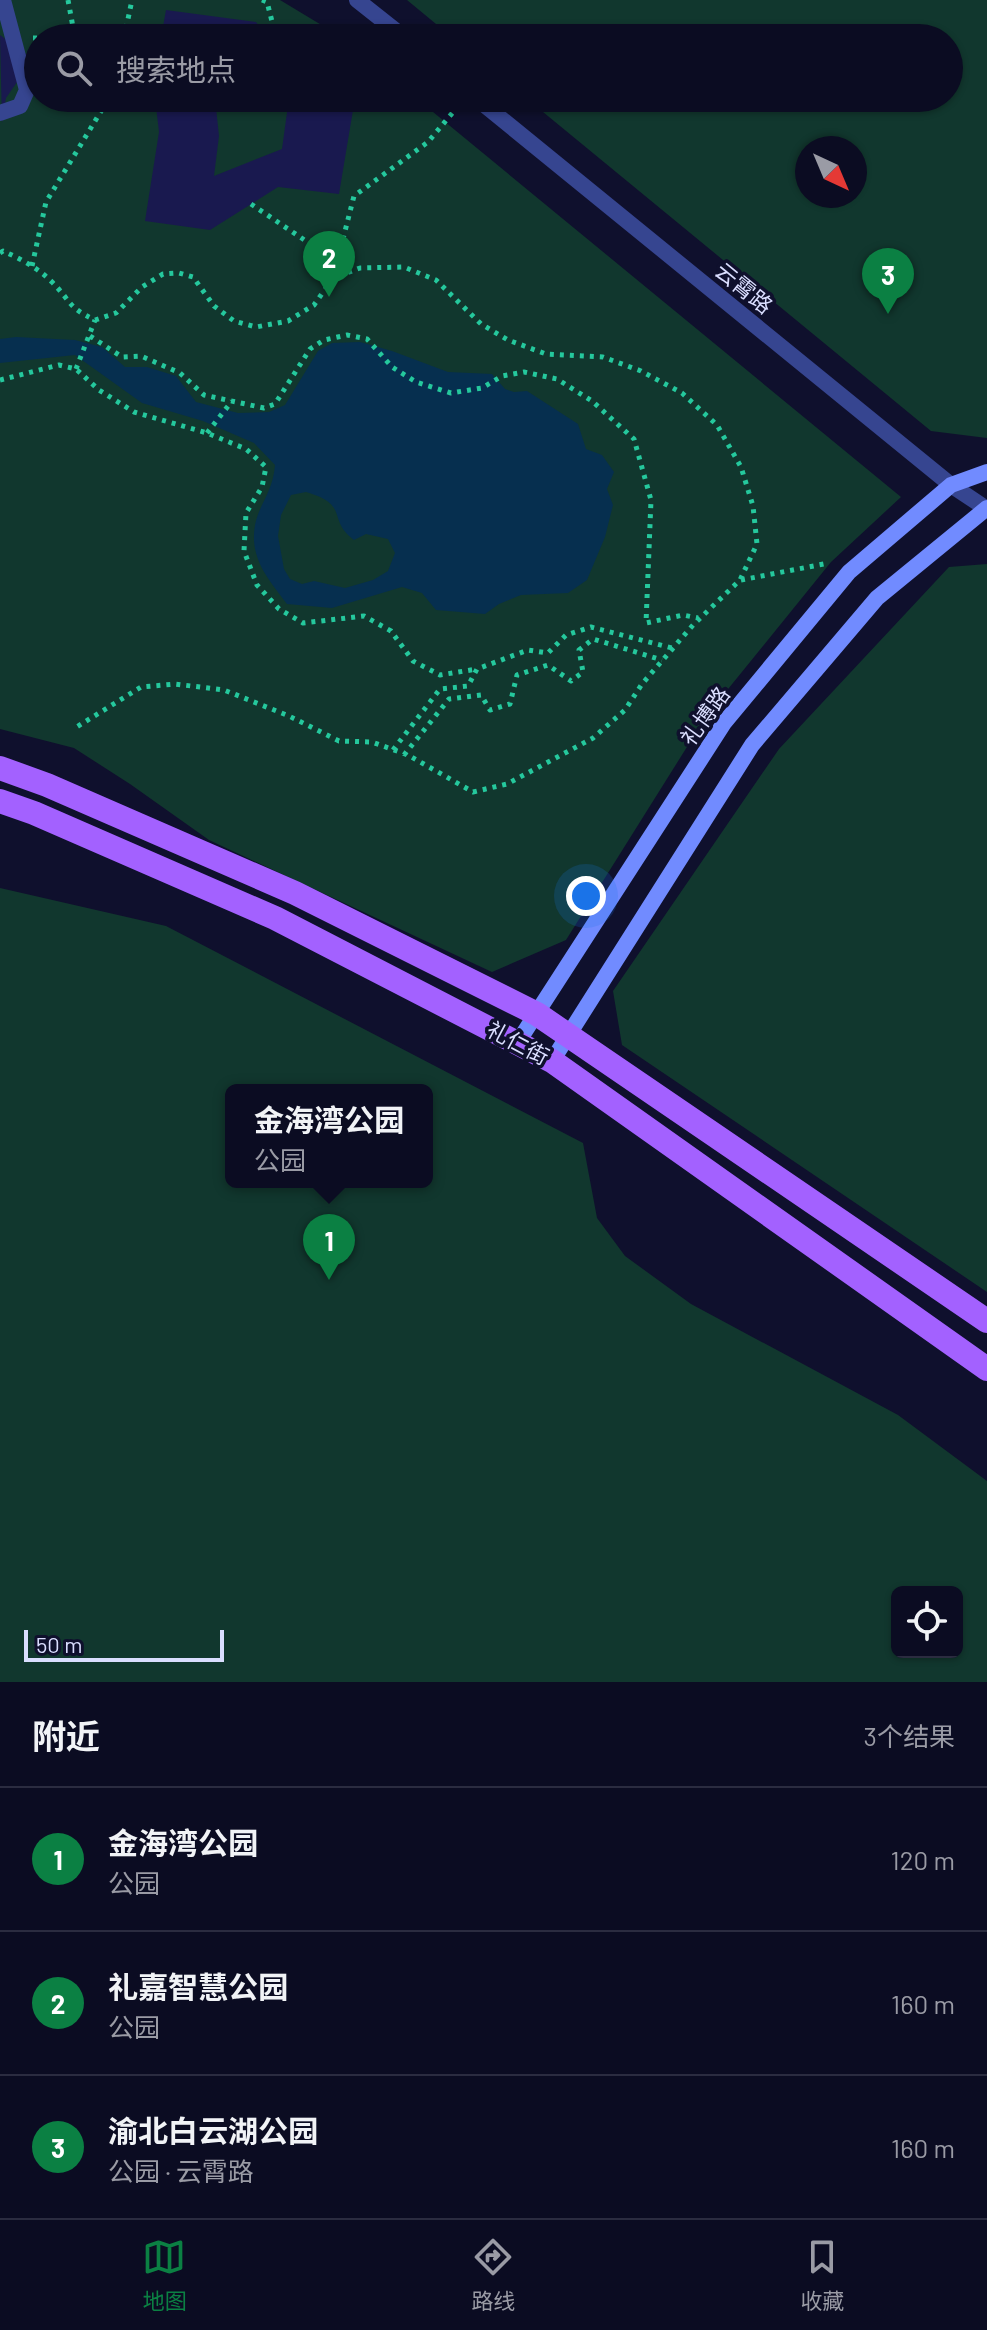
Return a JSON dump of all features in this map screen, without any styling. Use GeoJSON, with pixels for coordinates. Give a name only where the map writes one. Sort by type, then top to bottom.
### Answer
{"type":"FeatureCollection","features":[{"type":"Feature","properties":{"kind":"main road","name":"礼博路"},"geometry":{"type":"LineString","coordinates":[[518,1042],[724,723],[849,572],[951,485],[987,472]]}},
{"type":"Feature","properties":{"kind":"main road"},"geometry":{"type":"LineString","coordinates":[[552,1061],[752,745],[877,598],[987,509]]}},
{"type":"Feature","properties":{"kind":"main road","name":"礼仁街"},"geometry":{"type":"LineString","coordinates":[[0,768],[47,785],[295,893],[537,1014],[987,1321]]}},
{"type":"Feature","properties":{"kind":"main road","name":"礼仁街"},"geometry":{"type":"LineString","coordinates":[[0,801],[275,918],[552,1061],[987,1369]]}},
{"type":"Feature","properties":{"kind":"street"},"geometry":{"type":"LineString","coordinates":[[357,0],[387,24]]}},
{"type":"Feature","properties":{"kind":"street"},"geometry":{"type":"LineString","coordinates":[[2,3],[24,79]]}},
{"type":"Feature","properties":{"kind":"street"},"geometry":{"type":"LineString","coordinates":[[0,113],[20,106],[24,97]]}},
{"type":"Feature","properties":{"kind":"street","name":"云霄路"},"geometry":{"type":"LineString","coordinates":[[493,112],[951,485],[987,509]]}},
{"type":"Feature","properties":{"kind":"path"},"geometry":{"type":"LineString","coordinates":[[68,0],[72,24]]}},
{"type":"Feature","properties":{"kind":"path"},"geometry":{"type":"LineString","coordinates":[[127,24],[132,0]]}},
{"type":"Feature","properties":{"kind":"path"},"geometry":{"type":"LineString","coordinates":[[262,0],[267,2],[273,24]]}},
{"type":"Feature","properties":{"kind":"path"},"geometry":{"type":"LineString","coordinates":[[13,37],[24,37]]}},
{"type":"Feature","properties":{"kind":"path"},"geometry":{"type":"LineString","coordinates":[[32,266],[46,202],[101,112]]}},
{"type":"Feature","properties":{"kind":"path"},"geometry":{"type":"LineString","coordinates":[[0,253],[3,251],[32,266],[52,282],[74,311],[95,320],[116,313],[142,287],[163,274],[179,273],[193,277],[214,306],[234,321],[256,327],[288,321],[314,305],[333,278],[354,196],[428,142],[453,112]]}},
{"type":"Feature","properties":{"kind":"path"},"geometry":{"type":"LineString","coordinates":[[251,204],[337,262]]}},
{"type":"Feature","properties":{"kind":"path"},"geometry":{"type":"LineString","coordinates":[[75,728],[141,687],[175,684],[224,690],[289,716],[339,741],[372,742],[393,750],[473,792],[507,784],[593,738],[625,710],[672,648],[740,580],[757,544],[753,506],[741,467],[717,425],[682,393],[641,371],[603,357],[546,354],[508,340],[481,324],[436,280],[404,267],[360,268],[333,278]]}},
{"type":"Feature","properties":{"kind":"path"},"geometry":{"type":"LineString","coordinates":[[76,369],[95,320]]}},
{"type":"Feature","properties":{"kind":"path"},"geometry":{"type":"LineString","coordinates":[[90,336],[122,357],[141,356],[180,373],[204,395],[264,408],[275,404],[310,349],[324,340],[347,335],[367,339],[392,367],[416,382],[451,393],[482,388],[502,376],[524,372],[557,379],[592,401],[634,439],[651,500],[646,623],[683,615],[699,619]]}},
{"type":"Feature","properties":{"kind":"path"},"geometry":{"type":"LineString","coordinates":[[0,380],[59,365],[76,369],[99,390],[134,412],[207,433],[246,449],[266,467],[262,487],[246,513],[244,551],[257,585],[279,609],[303,623],[364,616],[391,631],[413,661],[440,675],[477,669],[528,650],[548,653],[566,635],[591,627],[672,648]]}},
{"type":"Feature","properties":{"kind":"path"},"geometry":{"type":"LineString","coordinates":[[207,433],[232,401]]}},
{"type":"Feature","properties":{"kind":"path"},"geometry":{"type":"LineString","coordinates":[[740,580],[831,562]]}},
{"type":"Feature","properties":{"kind":"path"},"geometry":{"type":"LineString","coordinates":[[404,755],[449,699],[481,695],[490,710],[510,704],[517,675],[548,665],[571,681],[583,672],[579,650],[593,639],[662,660]]}},
{"type":"Feature","properties":{"kind":"path"},"geometry":{"type":"LineString","coordinates":[[393,750],[440,689],[468,686],[477,669]]}},
{"type":"Feature","properties":{"kind":"green space"},"geometry":{"type":"Polygon","coordinates":[[[0,0],[280,0],[320,24],[24,24],[24,112],[433,112],[901,497],[831,562],[707,715],[566,940],[492,972],[209,840],[74,748],[0,729],[0,0]]]}},
{"type":"Feature","properties":{"kind":"green space"},"geometry":{"type":"Polygon","coordinates":[[[407,0],[987,0],[987,438],[931,431],[543,112],[963,112],[963,24],[436,24],[407,0]]]}},
{"type":"Feature","properties":{"kind":"green space"},"geometry":{"type":"Polygon","coordinates":[[[987,564],[987,1292],[622,1045],[613,991],[779,749],[949,567],[987,564]]]}},
{"type":"Feature","properties":{"kind":"green space"},"geometry":{"type":"Polygon","coordinates":[[[0,888],[166,926],[583,1143],[597,1218],[625,1256],[691,1304],[898,1415],[987,1481],[987,1682],[0,1682],[0,888]]]}},
{"type":"Feature","properties":{"kind":"water"},"geometry":{"type":"Polygon","coordinates":[[[0,339],[75,340],[102,347],[125,367],[147,367],[176,376],[196,402],[238,413],[269,412],[285,405],[318,351],[332,343],[360,342],[448,372],[492,374],[505,389],[527,391],[578,424],[586,449],[602,455],[614,472],[607,489],[613,505],[605,537],[587,580],[568,593],[521,595],[485,614],[436,610],[422,593],[402,587],[332,608],[287,604],[262,568],[255,548],[255,525],[272,483],[275,465],[254,443],[203,421],[142,403],[75,355],[0,363],[0,339]],[[306,492],[291,495],[281,515],[278,536],[284,569],[290,579],[302,584],[314,581],[345,588],[373,580],[388,571],[395,553],[388,539],[366,534],[354,540],[341,525],[334,507],[306,492]]]}},
{"type":"Feature","properties":{"kind":"building"},"geometry":{"type":"Polygon","coordinates":[[[166,10],[258,24],[164,24],[166,10]]]}},
{"type":"Feature","properties":{"kind":"building"},"geometry":{"type":"Polygon","coordinates":[[[0,35],[24,52],[24,72],[6,98],[2,123],[0,35]]]}},
{"type":"Feature","properties":{"kind":"building"},"geometry":{"type":"Polygon","coordinates":[[[157,112],[216,112],[219,136],[214,176],[282,149],[287,112],[353,112],[339,194],[278,187],[210,230],[145,221],[159,132],[157,112]]]}},
{"type":"Feature","properties":{"kind":"place","name":"礼嘉智慧公园"},"geometry":{"type":"Point","coordinates":[329,297]}},
{"type":"Feature","properties":{"kind":"place","name":"渝北白云湖公园"},"geometry":{"type":"Point","coordinates":[888,314]}},
{"type":"Feature","properties":{"kind":"place","name":"金海湾公园"},"geometry":{"type":"Point","coordinates":[329,1280]}}]}
